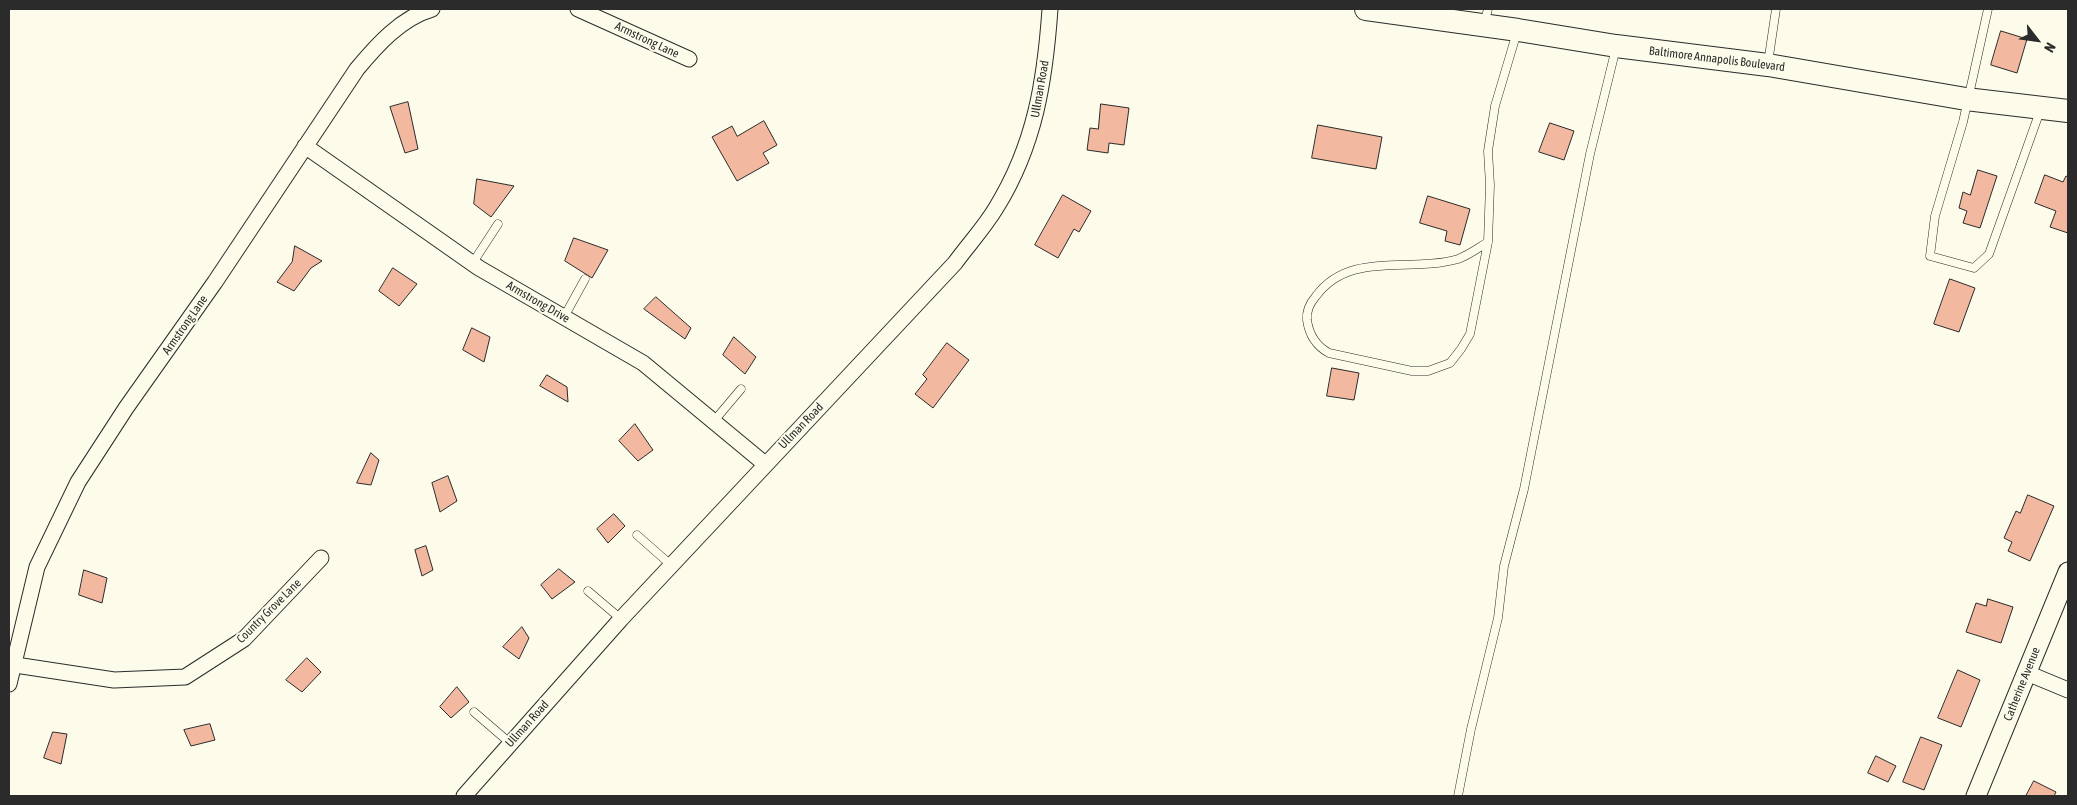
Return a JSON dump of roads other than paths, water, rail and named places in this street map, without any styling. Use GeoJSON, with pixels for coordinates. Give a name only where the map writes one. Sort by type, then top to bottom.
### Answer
{"type":"FeatureCollection","features":[{"type":"Feature","properties":{"kind":"main road","name":"Baltimore Annapolis Boulevard"},"geometry":{"type":"LineString","coordinates":[[1375,9],[1486,17],[1518,30],[1616,46],[1768,65],[1966,99],[2068,111]]}},
{"type":"Feature","properties":{"kind":"street","name":"Armstrong Lane"},"geometry":{"type":"LineString","coordinates":[[9,684],[10,664],[37,566],[78,482],[126,408],[215,282],[357,69],[377,45],[404,24],[423,12],[432,9]]}},
{"type":"Feature","properties":{"kind":"street","name":"Armstrong Lane"},"geometry":{"type":"LineString","coordinates":[[578,9],[689,59]]}},
{"type":"Feature","properties":{"kind":"street","name":"Ullman Road"},"geometry":{"type":"LineString","coordinates":[[464,796],[621,619],[955,263],[995,209],[1031,133],[1042,90],[1050,9]]}},
{"type":"Feature","properties":{"kind":"street","name":"Armstrong Drive"},"geometry":{"type":"LineString","coordinates":[[305,146],[472,264],[643,363],[765,464]]}},
{"type":"Feature","properties":{"kind":"street","name":"Country Grove Lane"},"geometry":{"type":"LineString","coordinates":[[10,664],[114,680],[185,677],[244,640],[321,558]]}},
{"type":"Feature","properties":{"kind":"street","name":"Catherine Avenue"},"geometry":{"type":"LineString","coordinates":[[1976,796],[2068,572]]}},
{"type":"Feature","properties":{"kind":"street"},"geometry":{"type":"LineString","coordinates":[[2027,673],[2068,690]]}},
{"type":"Feature","properties":{"kind":"lane"},"geometry":{"type":"LineString","coordinates":[[1768,65],[1776,9]]}},
{"type":"Feature","properties":{"kind":"lane"},"geometry":{"type":"LineString","coordinates":[[1988,9],[1966,99],[1963,122],[1935,216],[1930,256],[1974,268],[1990,254],[2041,108]]}},
{"type":"Feature","properties":{"kind":"lane"},"geometry":{"type":"LineString","coordinates":[[1488,242],[1458,259],[1416,264],[1369,266],[1336,276],[1322,287],[1309,304],[1306,316],[1312,337],[1320,348],[1329,353],[1412,371],[1428,371],[1450,363],[1462,349],[1470,334],[1488,242],[1490,186],[1488,152],[1494,106],[1518,30]]}},
{"type":"Feature","properties":{"kind":"lane"},"geometry":{"type":"LineString","coordinates":[[1458,796],[1471,730],[1498,618],[1504,566],[1524,489],[1588,163],[1616,46]]}},
{"type":"Feature","properties":{"kind":"lane"},"geometry":{"type":"LineString","coordinates":[[472,264],[498,224]]}},
{"type":"Feature","properties":{"kind":"lane"},"geometry":{"type":"LineString","coordinates":[[564,317],[585,279]]}},
{"type":"Feature","properties":{"kind":"lane"},"geometry":{"type":"LineString","coordinates":[[714,421],[741,389]]}},
{"type":"Feature","properties":{"kind":"lane"},"geometry":{"type":"LineString","coordinates":[[636,535],[671,565]]}},
{"type":"Feature","properties":{"kind":"lane"},"geometry":{"type":"LineString","coordinates":[[588,591],[621,619]]}},
{"type":"Feature","properties":{"kind":"lane"},"geometry":{"type":"LineString","coordinates":[[474,712],[510,743]]}}]}
